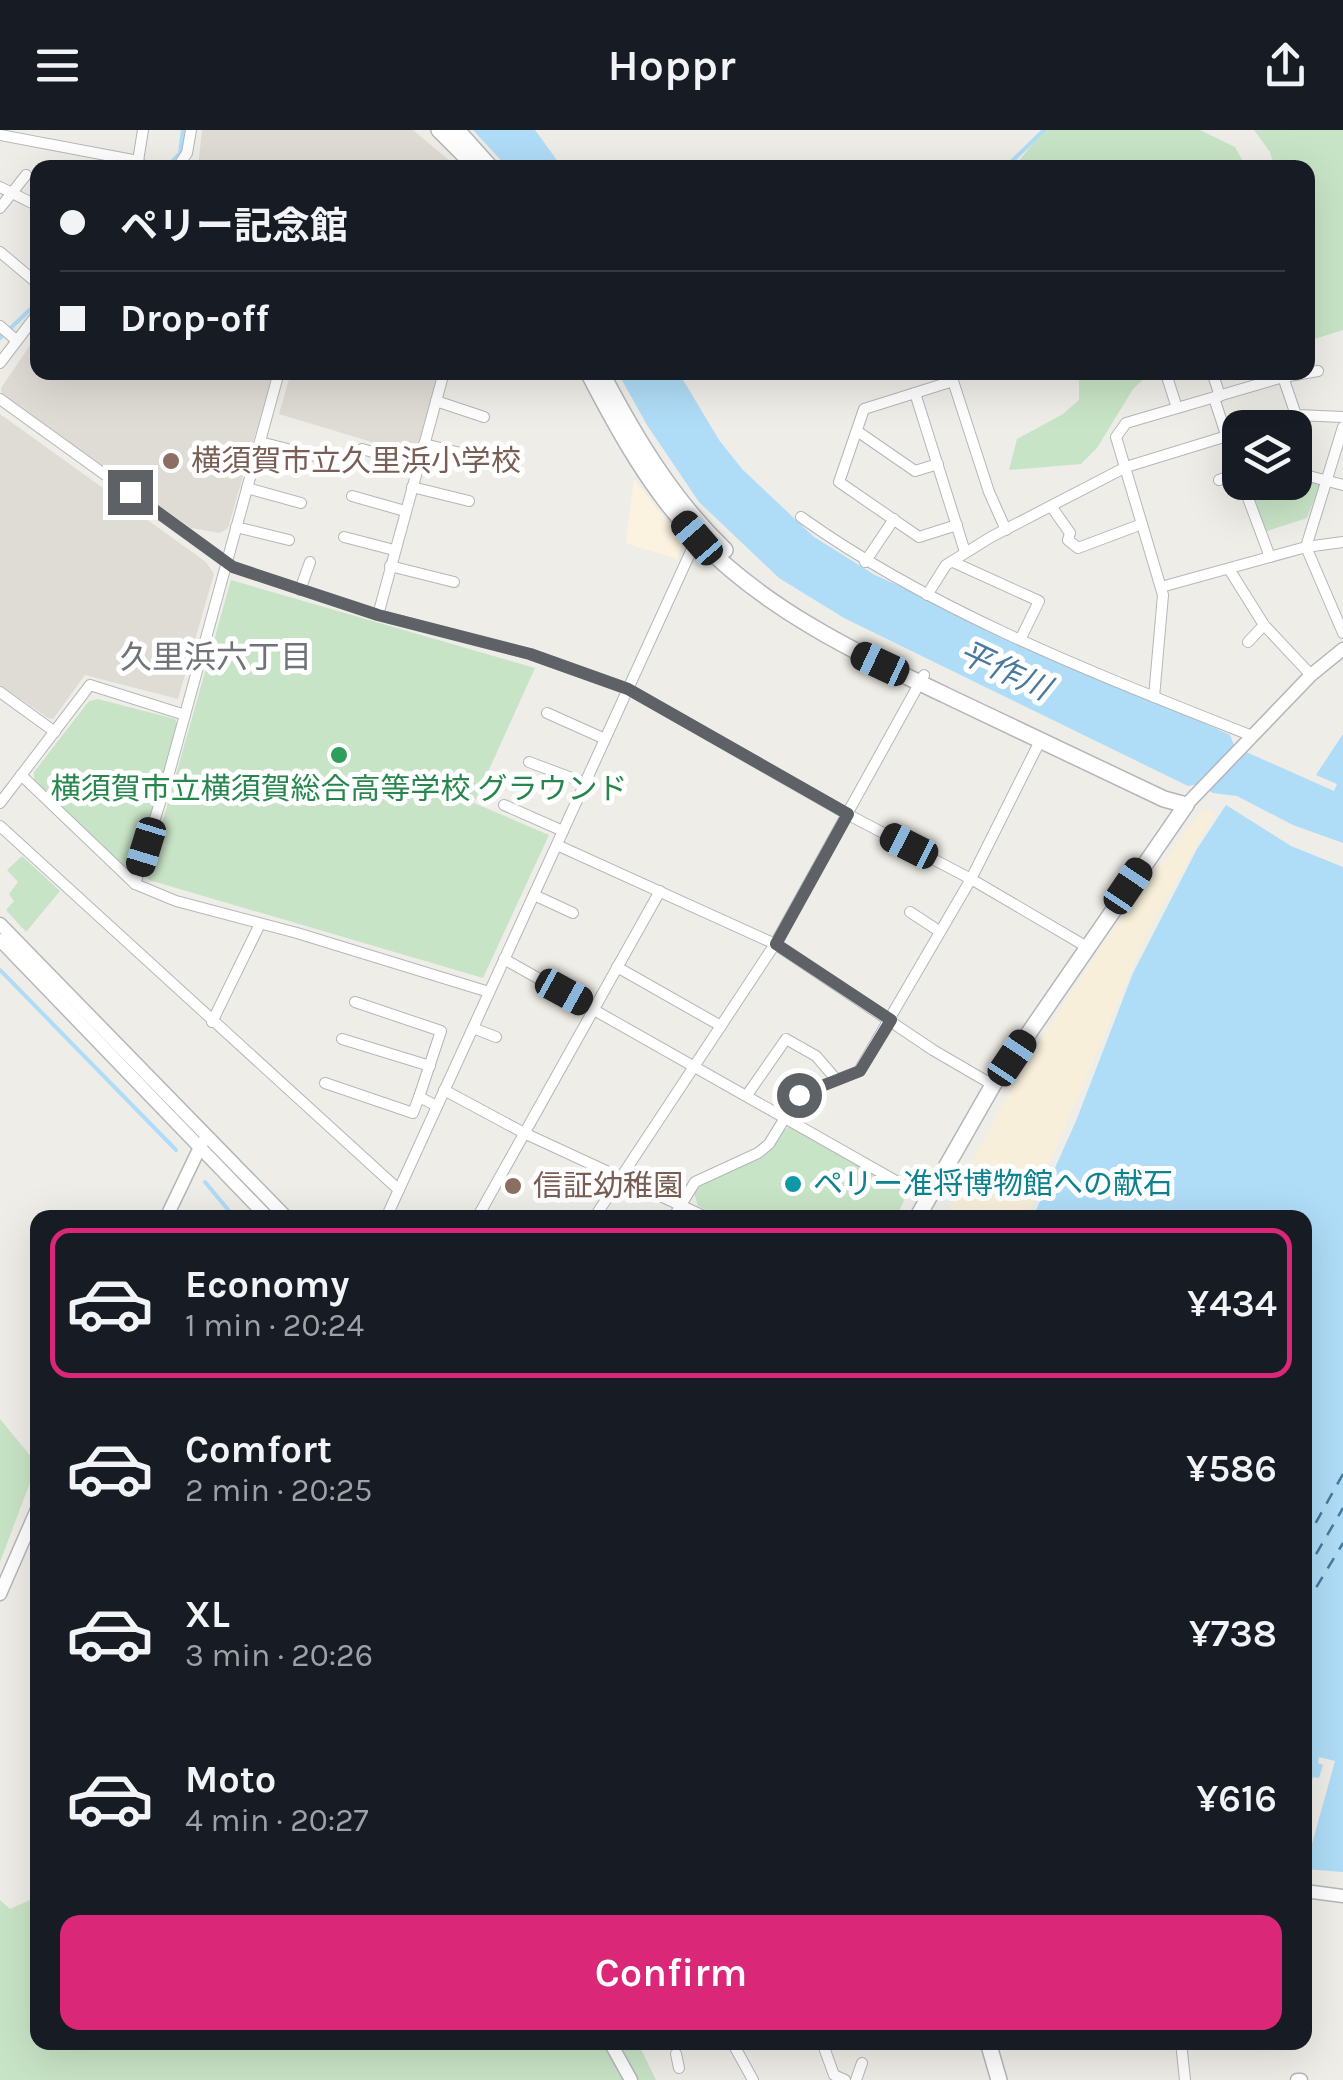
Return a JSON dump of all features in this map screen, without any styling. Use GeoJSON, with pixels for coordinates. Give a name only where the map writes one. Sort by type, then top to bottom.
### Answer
{"type":"FeatureCollection","features":[{"type":"Feature","properties":{"kind":"main road"},"geometry":{"type":"LineString","coordinates":[[439,130],[469,160]]}},
{"type":"Feature","properties":{"kind":"main road"},"geometry":{"type":"LineString","coordinates":[[457,130],[483,160]]}},
{"type":"Feature","properties":{"kind":"main road"},"geometry":{"type":"LineString","coordinates":[[593,380],[647,474],[697,538],[746,582],[798,619],[847,648],[1191,799]]}},
{"type":"Feature","properties":{"kind":"main road"},"geometry":{"type":"LineString","coordinates":[[606,380],[657,471],[704,530],[782,598],[836,632],[1040,740],[1164,799],[1191,799]]}},
{"type":"Feature","properties":{"kind":"main road"},"geometry":{"type":"LineString","coordinates":[[921,1210],[993,1085],[1191,799]]}},
{"type":"Feature","properties":{"kind":"main road"},"geometry":{"type":"LineString","coordinates":[[991,2050],[1000,2080]]}},
{"type":"Feature","properties":{"kind":"street"},"geometry":{"type":"LineString","coordinates":[[45,143],[47,130]]}},
{"type":"Feature","properties":{"kind":"street"},"geometry":{"type":"LineString","coordinates":[[142,160],[143,130]]}},
{"type":"Feature","properties":{"kind":"street"},"geometry":{"type":"LineString","coordinates":[[182,160],[190,130]]}},
{"type":"Feature","properties":{"kind":"street"},"geometry":{"type":"LineString","coordinates":[[0,134],[124,160]]}},
{"type":"Feature","properties":{"kind":"street"},"geometry":{"type":"LineString","coordinates":[[0,208],[6,189],[26,176]]}},
{"type":"Feature","properties":{"kind":"street"},"geometry":{"type":"LineString","coordinates":[[6,189],[30,202]]}},
{"type":"Feature","properties":{"kind":"street"},"geometry":{"type":"LineString","coordinates":[[0,252],[30,277]]}},
{"type":"Feature","properties":{"kind":"street"},"geometry":{"type":"LineString","coordinates":[[0,363],[30,323]]}},
{"type":"Feature","properties":{"kind":"street"},"geometry":{"type":"LineString","coordinates":[[0,326],[16,340]]}},
{"type":"Feature","properties":{"kind":"street"},"geometry":{"type":"LineString","coordinates":[[135,884],[278,380]]}},
{"type":"Feature","properties":{"kind":"street"},"geometry":{"type":"LineString","coordinates":[[378,615],[442,380]]}},
{"type":"Feature","properties":{"kind":"street"},"geometry":{"type":"LineString","coordinates":[[1168,380],[1177,408]]}},
{"type":"Feature","properties":{"kind":"street"},"geometry":{"type":"LineString","coordinates":[[1214,380],[1222,416]]}},
{"type":"Feature","properties":{"kind":"street"},"geometry":{"type":"LineString","coordinates":[[1154,697],[1163,596],[1116,436],[1126,424],[1273,380]]}},
{"type":"Feature","properties":{"kind":"street"},"geometry":{"type":"LineString","coordinates":[[1284,380],[1294,410]]}},
{"type":"Feature","properties":{"kind":"street"},"geometry":{"type":"LineString","coordinates":[[956,525],[919,536],[839,482],[864,409],[954,382],[1006,530]]}},
{"type":"Feature","properties":{"kind":"street"},"geometry":{"type":"LineString","coordinates":[[915,393],[965,552]]}},
{"type":"Feature","properties":{"kind":"street"},"geometry":{"type":"LineString","coordinates":[[0,399],[233,567],[378,615],[530,654],[628,689],[1087,946]]}},
{"type":"Feature","properties":{"kind":"street"},"geometry":{"type":"LineString","coordinates":[[436,402],[484,416]]}},
{"type":"Feature","properties":{"kind":"street"},"geometry":{"type":"LineString","coordinates":[[1146,403],[1150,416]]}},
{"type":"Feature","properties":{"kind":"street"},"geometry":{"type":"LineString","coordinates":[[1312,416],[1343,418]]}},
{"type":"Feature","properties":{"kind":"street"},"geometry":{"type":"LineString","coordinates":[[1343,427],[1306,547],[1343,634]]}},
{"type":"Feature","properties":{"kind":"street"},"geometry":{"type":"LineString","coordinates":[[857,431],[915,471],[938,464]]}},
{"type":"Feature","properties":{"kind":"street"},"geometry":{"type":"LineString","coordinates":[[927,595],[946,565],[1006,530],[1126,467],[1222,438]]}},
{"type":"Feature","properties":{"kind":"street"},"geometry":{"type":"LineString","coordinates":[[260,442],[316,456]]}},
{"type":"Feature","properties":{"kind":"street"},"geometry":{"type":"LineString","coordinates":[[424,444],[489,460]]}},
{"type":"Feature","properties":{"kind":"street"},"geometry":{"type":"LineString","coordinates":[[362,448],[418,465]]}},
{"type":"Feature","properties":{"kind":"street"},"geometry":{"type":"LineString","coordinates":[[1312,477],[1343,485]]}},
{"type":"Feature","properties":{"kind":"street"},"geometry":{"type":"LineString","coordinates":[[412,487],[469,501]]}},
{"type":"Feature","properties":{"kind":"street"},"geometry":{"type":"LineString","coordinates":[[247,488],[301,503]]}},
{"type":"Feature","properties":{"kind":"street"},"geometry":{"type":"LineString","coordinates":[[352,496],[405,510]]}},
{"type":"Feature","properties":{"kind":"street"},"geometry":{"type":"LineString","coordinates":[[1249,500],[1270,558]]}},
{"type":"Feature","properties":{"kind":"street"},"geometry":{"type":"LineString","coordinates":[[1051,506],[1070,534],[1068,540],[1078,548],[1142,524]]}},
{"type":"Feature","properties":{"kind":"street"},"geometry":{"type":"LineString","coordinates":[[801,517],[866,562],[927,595],[1248,740]]}},
{"type":"Feature","properties":{"kind":"street"},"geometry":{"type":"LineString","coordinates":[[866,562],[894,519]]}},
{"type":"Feature","properties":{"kind":"street"},"geometry":{"type":"LineString","coordinates":[[236,527],[289,540]]}},
{"type":"Feature","properties":{"kind":"street"},"geometry":{"type":"LineString","coordinates":[[344,538],[394,550]]}},
{"type":"Feature","properties":{"kind":"street"},"geometry":{"type":"LineString","coordinates":[[390,1210],[697,538]]}},
{"type":"Feature","properties":{"kind":"street"},"geometry":{"type":"LineString","coordinates":[[1161,587],[1306,547],[1343,542]]}},
{"type":"Feature","properties":{"kind":"street"},"geometry":{"type":"LineString","coordinates":[[300,590],[310,562]]}},
{"type":"Feature","properties":{"kind":"street"},"geometry":{"type":"LineString","coordinates":[[953,562],[1039,602],[1021,638]]}},
{"type":"Feature","properties":{"kind":"street"},"geometry":{"type":"LineString","coordinates":[[390,566],[454,582]]}},
{"type":"Feature","properties":{"kind":"street"},"geometry":{"type":"LineString","coordinates":[[1229,569],[1264,626],[1312,675]]}},
{"type":"Feature","properties":{"kind":"street"},"geometry":{"type":"LineString","coordinates":[[1248,642],[1264,626]]}},
{"type":"Feature","properties":{"kind":"street"},"geometry":{"type":"LineString","coordinates":[[1191,799],[1343,648]]}},
{"type":"Feature","properties":{"kind":"street"},"geometry":{"type":"LineString","coordinates":[[599,1210],[776,944],[922,679]]}},
{"type":"Feature","properties":{"kind":"street"},"geometry":{"type":"LineString","coordinates":[[0,803],[90,685],[185,715]]}},
{"type":"Feature","properties":{"kind":"street"},"geometry":{"type":"LineString","coordinates":[[0,692],[55,732]]}},
{"type":"Feature","properties":{"kind":"street"},"geometry":{"type":"LineString","coordinates":[[547,713],[605,739]]}},
{"type":"Feature","properties":{"kind":"street"},"geometry":{"type":"LineString","coordinates":[[676,1210],[695,1182],[769,1144],[782,1117],[799,1095],[860,1071],[971,878],[1040,740]]}},
{"type":"Feature","properties":{"kind":"street"},"geometry":{"type":"LineString","coordinates":[[528,762],[585,782]]}},
{"type":"Feature","properties":{"kind":"street"},"geometry":{"type":"LineString","coordinates":[[22,775],[135,884],[176,901],[490,992]]}},
{"type":"Feature","properties":{"kind":"street"},"geometry":{"type":"LineString","coordinates":[[504,806],[563,831]]}},
{"type":"Feature","properties":{"kind":"street"},"geometry":{"type":"LineString","coordinates":[[0,826],[399,1190]]}},
{"type":"Feature","properties":{"kind":"street"},"geometry":{"type":"LineString","coordinates":[[557,845],[776,944],[993,1085]]}},
{"type":"Feature","properties":{"kind":"street"},"geometry":{"type":"LineString","coordinates":[[481,1210],[660,891]]}},
{"type":"Feature","properties":{"kind":"street"},"geometry":{"type":"LineString","coordinates":[[534,895],[573,913]]}},
{"type":"Feature","properties":{"kind":"street"},"geometry":{"type":"LineString","coordinates":[[910,912],[939,932]]}},
{"type":"Feature","properties":{"kind":"street"},"geometry":{"type":"LineString","coordinates":[[0,924],[204,1141],[261,1210]]}},
{"type":"Feature","properties":{"kind":"street"},"geometry":{"type":"LineString","coordinates":[[212,1022],[260,924]]}},
{"type":"Feature","properties":{"kind":"street"},"geometry":{"type":"LineString","coordinates":[[0,940],[278,1210]]}},
{"type":"Feature","properties":{"kind":"street"},"geometry":{"type":"LineString","coordinates":[[504,959],[926,1198]]}},
{"type":"Feature","properties":{"kind":"street"},"geometry":{"type":"LineString","coordinates":[[617,967],[721,1026]]}},
{"type":"Feature","properties":{"kind":"street"},"geometry":{"type":"LineString","coordinates":[[324,1082],[414,1113],[441,1031],[355,1002]]}},
{"type":"Feature","properties":{"kind":"street"},"geometry":{"type":"LineString","coordinates":[[473,1028],[496,1037]]}},
{"type":"Feature","properties":{"kind":"street"},"geometry":{"type":"LineString","coordinates":[[342,1039],[430,1066]]}},
{"type":"Feature","properties":{"kind":"street"},"geometry":{"type":"LineString","coordinates":[[747,1096],[786,1039],[816,1056],[835,1078]]}},
{"type":"Feature","properties":{"kind":"street"},"geometry":{"type":"LineString","coordinates":[[444,1090],[524,1133],[691,1210]]}},
{"type":"Feature","properties":{"kind":"street"},"geometry":{"type":"LineString","coordinates":[[419,1097],[437,1106]]}},
{"type":"Feature","properties":{"kind":"street"},"geometry":{"type":"LineString","coordinates":[[170,1210],[204,1141]]}},
{"type":"Feature","properties":{"kind":"street"},"geometry":{"type":"LineString","coordinates":[[0,1594],[30,1525]]}},
{"type":"Feature","properties":{"kind":"street"},"geometry":{"type":"LineString","coordinates":[[1312,1892],[1343,1896]]}},
{"type":"Feature","properties":{"kind":"street"},"geometry":{"type":"LineString","coordinates":[[614,2050],[630,2080]]}},
{"type":"Feature","properties":{"kind":"street"},"geometry":{"type":"LineString","coordinates":[[736,2050],[752,2080]]}},
{"type":"Feature","properties":{"kind":"street"},"geometry":{"type":"LineString","coordinates":[[825,2050],[834,2074],[845,2080]]}},
{"type":"Feature","properties":{"kind":"street"},"geometry":{"type":"LineString","coordinates":[[1182,2050],[1185,2080]]}},
{"type":"Feature","properties":{"kind":"street"},"geometry":{"type":"LineString","coordinates":[[676,2054],[678,2068]]}},
{"type":"Feature","properties":{"kind":"street"},"geometry":{"type":"LineString","coordinates":[[856,2080],[862,2063]]}},
{"type":"Feature","properties":{"kind":"shaded area"},"geometry":{"type":"Polygon","coordinates":[[[202,130],[413,130],[449,160],[199,160],[202,130]]]}},
{"type":"Feature","properties":{"kind":"shaded area","name":"横須賀市立久里浜小学校"},"geometry":{"type":"Polygon","coordinates":[[[30,345],[30,380],[271,380],[228,528],[220,533],[191,528],[2,395],[1,388],[30,345]]]}},
{"type":"Feature","properties":{"kind":"shaded area"},"geometry":{"type":"Polygon","coordinates":[[[289,380],[437,380],[415,455],[279,414],[289,380]]]}},
{"type":"Feature","properties":{"kind":"shaded area"},"geometry":{"type":"Polygon","coordinates":[[[0,414],[206,562],[214,574],[178,699],[85,675],[53,719],[0,685],[0,414]]]}},
{"type":"Feature","properties":{"kind":"shaded area"},"geometry":{"type":"Polygon","coordinates":[[[634,479],[683,542],[677,559],[628,544],[634,479]]]}},
{"type":"Feature","properties":{"kind":"green space"},"geometry":{"type":"Polygon","coordinates":[[[1044,130],[1200,130],[1235,147],[1242,160],[1020,160],[1044,130]]]}},
{"type":"Feature","properties":{"kind":"green space"},"geometry":{"type":"Polygon","coordinates":[[[1254,130],[1343,130],[1343,330],[1315,339],[1315,160],[1272,160],[1254,130]]]}},
{"type":"Feature","properties":{"kind":"green space"},"geometry":{"type":"Polygon","coordinates":[[[1079,380],[1143,380],[1097,448],[1081,464],[1009,470],[1017,439],[1063,414],[1079,400],[1079,380]]]}},
{"type":"Feature","properties":{"kind":"green space"},"geometry":{"type":"Polygon","coordinates":[[[1312,482],[1320,484],[1307,518],[1264,532],[1251,500],[1312,500],[1312,482]]]}},
{"type":"Feature","properties":{"kind":"green space","name":"横須賀市立横須賀総合高等学校 グラウンド"},"geometry":{"type":"Polygon","coordinates":[[[231,580],[535,668],[474,803],[549,835],[483,978],[147,877],[231,580]]]}},
{"type":"Feature","properties":{"kind":"green space"},"geometry":{"type":"Polygon","coordinates":[[[98,699],[175,719],[178,725],[135,870],[128,872],[34,780],[34,772],[89,701],[98,699]]]}},
{"type":"Feature","properties":{"kind":"green space"},"geometry":{"type":"Polygon","coordinates":[[[22,856],[60,891],[26,932],[6,910],[14,901],[9,894],[18,882],[7,870],[22,856]]]}},
{"type":"Feature","properties":{"kind":"green space"},"geometry":{"type":"Polygon","coordinates":[[[789,1126],[907,1193],[900,1210],[706,1210],[698,1206],[693,1189],[709,1177],[745,1164],[789,1126]]]}},
{"type":"Feature","properties":{"kind":"green space"},"geometry":{"type":"Polygon","coordinates":[[[0,1419],[30,1455],[30,1483],[0,1562],[0,1419]]]}},
{"type":"Feature","properties":{"kind":"green space"},"geometry":{"type":"Polygon","coordinates":[[[0,1900],[10,1909],[30,1900],[30,2050],[641,2050],[656,2080],[0,2080],[0,1900]]]}},
{"type":"Feature","properties":{"kind":"sand"},"geometry":{"type":"Polygon","coordinates":[[[1203,809],[1215,814],[1149,929],[1030,1210],[948,1210],[1030,1058],[1130,906],[1203,809]]]}},
{"type":"Feature","properties":{"kind":"water"},"geometry":{"type":"Polygon","coordinates":[[[473,130],[535,130],[557,160],[501,160],[473,130]]]}},
{"type":"Feature","properties":{"kind":"water","name":"平作川"},"geometry":{"type":"Polygon","coordinates":[[[622,380],[683,380],[719,440],[742,469],[814,537],[875,575],[1230,735],[1235,747],[1334,791],[1337,784],[1316,775],[1343,734],[1343,843],[1293,825],[1237,796],[1213,793],[1198,784],[1188,786],[844,618],[779,578],[699,502],[622,380]]]}},
{"type":"Feature","properties":{"kind":"water"},"geometry":{"type":"Polygon","coordinates":[[[1226,805],[1291,846],[1343,867],[1343,1872],[1312,1870],[1312,1844],[1335,1761],[1319,1757],[1318,1763],[1323,1765],[1319,1778],[1312,1780],[1312,1210],[1036,1210],[1076,1121],[1133,973],[1197,849],[1226,805]]]}},
{"type":"Feature","properties":{"kind":"waterway"},"geometry":{"type":"LineString","coordinates":[[173,160],[180,153],[183,130]]}},
{"type":"Feature","properties":{"kind":"waterway"},"geometry":{"type":"LineString","coordinates":[[1013,160],[1044,130]]}},
{"type":"Feature","properties":{"kind":"waterway"},"geometry":{"type":"LineString","coordinates":[[0,338],[30,310]]}},
{"type":"Feature","properties":{"kind":"waterway"},"geometry":{"type":"LineString","coordinates":[[0,970],[176,1150]]}},
{"type":"Feature","properties":{"kind":"waterway"},"geometry":{"type":"LineString","coordinates":[[205,1182],[228,1210]]}},
{"type":"Feature","properties":{"kind":"ferry route"},"geometry":{"type":"LineString","coordinates":[[1312,1529],[1343,1474]]}},
{"type":"Feature","properties":{"kind":"ferry route"},"geometry":{"type":"LineString","coordinates":[[1312,1561],[1343,1508]]}},
{"type":"Feature","properties":{"kind":"ferry route"},"geometry":{"type":"LineString","coordinates":[[1312,1594],[1343,1543]]}},
{"type":"Feature","properties":{"kind":"place","name":"横須賀市立久里浜小学校"},"geometry":{"type":"Point","coordinates":[171,461]}},
{"type":"Feature","properties":{"kind":"place","name":"横須賀市立横須賀総合高等学校 グラウンド"},"geometry":{"type":"Point","coordinates":[339,755]}},
{"type":"Feature","properties":{"kind":"place","name":"ペリー准将博物館への献石"},"geometry":{"type":"Point","coordinates":[793,1184]}},
{"type":"Feature","properties":{"kind":"place","name":"信証幼稚園"},"geometry":{"type":"Point","coordinates":[513,1186]}},
{"type":"Feature","properties":{"kind":"district","name":"久里浜六丁目"},"geometry":{"type":"Point","coordinates":[216,657]}},
{"type":"Feature","properties":{"kind":"route"},"geometry":{"type":"LineString","coordinates":[[130,492],[233,567],[378,615],[530,654],[628,689],[848,814],[776,944],[891,1020],[860,1071],[799,1095]]}}]}
